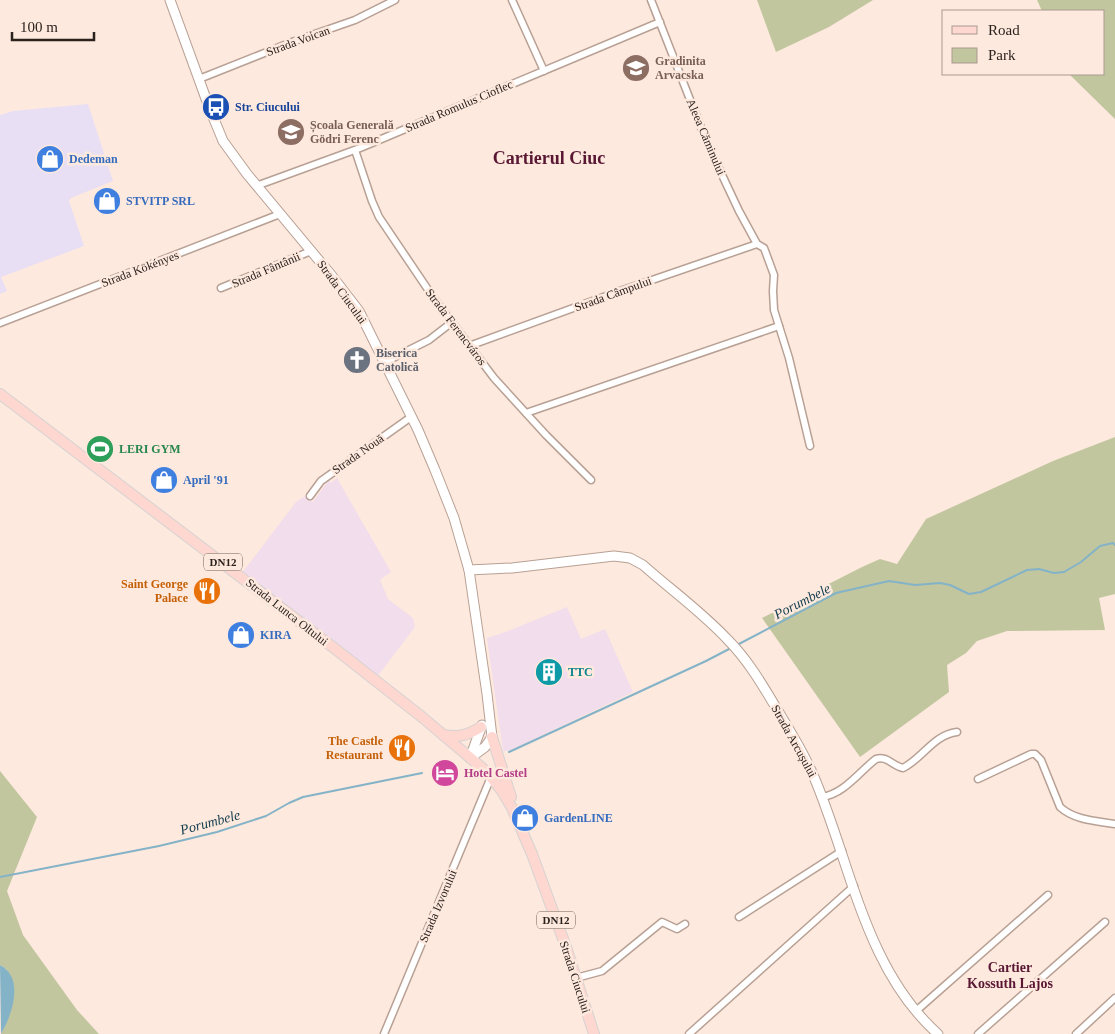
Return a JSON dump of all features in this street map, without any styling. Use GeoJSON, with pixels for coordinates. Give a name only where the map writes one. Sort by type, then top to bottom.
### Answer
{"type":"FeatureCollection","features":[{"type":"Feature","properties":{"kind":"main road","name":"Strada Ciucului"},"geometry":{"type":"LineString","coordinates":[[170,0],[223,141],[256,186],[359,311],[425,446],[454,518],[469,570],[487,694]]}},
{"type":"Feature","properties":{"kind":"main road","name":"Strada Lunca Oltului"},"geometry":{"type":"LineString","coordinates":[[0,394],[269,598],[443,734],[491,777],[512,808]]}},
{"type":"Feature","properties":{"kind":"main road","name":"Strada Arcușului"},"geometry":{"type":"LineString","coordinates":[[469,570],[614,556],[630,558],[643,565],[729,640],[767,693],[802,751],[822,797],[871,933],[886,966],[916,1011],[938,1034]]}},
{"type":"Feature","properties":{"kind":"main road"},"geometry":{"type":"LineString","coordinates":[[470,758],[485,714],[487,694]]}},
{"type":"Feature","properties":{"kind":"main road"},"geometry":{"type":"LineString","coordinates":[[487,694],[492,737],[512,799],[512,808]]}},
{"type":"Feature","properties":{"kind":"main road"},"geometry":{"type":"LineString","coordinates":[[443,734],[460,737],[481,727]]}},
{"type":"Feature","properties":{"kind":"main road"},"geometry":{"type":"LineString","coordinates":[[470,758],[485,747],[492,737]]}},
{"type":"Feature","properties":{"kind":"main road","name":"Strada Ciucului"},"geometry":{"type":"LineString","coordinates":[[512,808],[545,888],[594,1034]]}},
{"type":"Feature","properties":{"kind":"street","name":"Strada Voican"},"geometry":{"type":"LineString","coordinates":[[199,79],[292,42],[356,20],[395,0]]}},
{"type":"Feature","properties":{"kind":"street"},"geometry":{"type":"LineString","coordinates":[[512,0],[544,71]]}},
{"type":"Feature","properties":{"kind":"street","name":"Aleea Căminului"},"geometry":{"type":"LineString","coordinates":[[651,0],[707,143],[739,211],[757,244],[764,248],[774,276],[774,310],[789,358],[810,446]]}},
{"type":"Feature","properties":{"kind":"street","name":"Strada Romulus Cioflec"},"geometry":{"type":"LineString","coordinates":[[256,186],[355,150],[660,22]]}},
{"type":"Feature","properties":{"kind":"street","name":"Strada Ferencváros"},"geometry":{"type":"LineString","coordinates":[[355,150],[379,217],[413,269],[494,378],[591,480]]}},
{"type":"Feature","properties":{"kind":"street","name":"Strada Kökényes"},"geometry":{"type":"LineString","coordinates":[[0,323],[280,214]]}},
{"type":"Feature","properties":{"kind":"street","name":"Strada Câmpului"},"geometry":{"type":"LineString","coordinates":[[469,346],[757,244]]}},
{"type":"Feature","properties":{"kind":"street","name":"Strada Fântânii"},"geometry":{"type":"LineString","coordinates":[[221,288],[311,251]]}},
{"type":"Feature","properties":{"kind":"street"},"geometry":{"type":"LineString","coordinates":[[385,362],[429,340],[451,322]]}},
{"type":"Feature","properties":{"kind":"street"},"geometry":{"type":"LineString","coordinates":[[526,413],[779,326]]}},
{"type":"Feature","properties":{"kind":"street","name":"Strada Nouă"},"geometry":{"type":"LineString","coordinates":[[310,496],[321,481],[411,417]]}},
{"type":"Feature","properties":{"kind":"street"},"geometry":{"type":"LineString","coordinates":[[822,797],[838,792],[880,757],[885,758],[897,767],[903,768],[918,758],[941,736],[957,732]]}},
{"type":"Feature","properties":{"kind":"street"},"geometry":{"type":"LineString","coordinates":[[978,780],[1031,754],[1035,754],[1041,760],[1060,807],[1073,816],[1115,824]]}},
{"type":"Feature","properties":{"kind":"street","name":"Strada Izvorului"},"geometry":{"type":"LineString","coordinates":[[384,1034],[491,777]]}},
{"type":"Feature","properties":{"kind":"street"},"geometry":{"type":"LineString","coordinates":[[738,917],[842,851]]}},
{"type":"Feature","properties":{"kind":"street"},"geometry":{"type":"LineString","coordinates":[[689,1034],[854,886]]}},
{"type":"Feature","properties":{"kind":"street"},"geometry":{"type":"LineString","coordinates":[[916,1011],[1048,895]]}},
{"type":"Feature","properties":{"kind":"street"},"geometry":{"type":"LineString","coordinates":[[576,978],[602,971],[662,922],[677,929],[685,924]]}},
{"type":"Feature","properties":{"kind":"street"},"geometry":{"type":"LineString","coordinates":[[978,1034],[1105,922]]}},
{"type":"Feature","properties":{"kind":"street"},"geometry":{"type":"LineString","coordinates":[[1076,1034],[1115,998]]}},
{"type":"Feature","properties":{"kind":"shaded area"},"geometry":{"type":"Polygon","coordinates":[[[88,104],[113,181],[71,198],[69,201],[84,246],[1,277],[7,291],[0,294],[0,115],[13,111],[88,104]]]}},
{"type":"Feature","properties":{"kind":"shaded area"},"geometry":{"type":"Polygon","coordinates":[[[337,478],[391,572],[380,580],[388,599],[413,618],[415,627],[377,677],[338,644],[242,573],[296,502],[305,496],[313,502],[329,480],[331,483],[337,478]]]}},
{"type":"Feature","properties":{"kind":"shaded area"},"geometry":{"type":"Polygon","coordinates":[[[567,607],[581,639],[605,629],[633,692],[509,751],[503,751],[487,638],[567,607]]]}},
{"type":"Feature","properties":{"kind":"green space"},"geometry":{"type":"Polygon","coordinates":[[[757,0],[873,0],[829,27],[776,52],[757,0]]]}},
{"type":"Feature","properties":{"kind":"green space"},"geometry":{"type":"Polygon","coordinates":[[[1037,0],[1115,0],[1115,119],[1070,75],[1105,75],[1105,10],[1042,10],[1037,0]]]}},
{"type":"Feature","properties":{"kind":"green space"},"geometry":{"type":"Polygon","coordinates":[[[1115,437],[1115,594],[1099,598],[1105,630],[1007,631],[977,641],[966,653],[947,665],[949,692],[860,757],[762,618],[880,559],[897,564],[926,519],[1053,461],[1115,437]]]}},
{"type":"Feature","properties":{"kind":"green space"},"geometry":{"type":"Polygon","coordinates":[[[0,771],[37,817],[7,891],[23,935],[77,1010],[99,1034],[1,1034],[11,1007],[14,988],[12,979],[0,965],[0,771]]]}},
{"type":"Feature","properties":{"kind":"water"},"geometry":{"type":"Polygon","coordinates":[[[0,965],[8,971],[14,988],[12,1007],[1,1034],[0,965]]]}},
{"type":"Feature","properties":{"kind":"waterway","name":"Porumbele"},"geometry":{"type":"LineString","coordinates":[[737,645],[836,593],[889,581],[915,585],[940,583],[950,585],[969,594],[981,592],[1027,570],[1039,569],[1054,573],[1064,572],[1081,562],[1100,546],[1113,543],[1115,545]]}},
{"type":"Feature","properties":{"kind":"waterway","name":"Porumbele"},"geometry":{"type":"LineString","coordinates":[[509,752],[731,648]]}},
{"type":"Feature","properties":{"kind":"waterway","name":"Porumbele"},"geometry":{"type":"LineString","coordinates":[[0,877],[159,846],[217,832],[266,816],[303,797],[422,773]]}},
{"type":"Feature","properties":{"kind":"place","name":"Gradinita Arvacska"},"geometry":{"type":"Point","coordinates":[636,68]}},
{"type":"Feature","properties":{"kind":"place","name":"Str. Ciucului"},"geometry":{"type":"Point","coordinates":[216,107]}},
{"type":"Feature","properties":{"kind":"place","name":"Școala Generală Gödri Ferenc"},"geometry":{"type":"Point","coordinates":[291,132]}},
{"type":"Feature","properties":{"kind":"place","name":"Dedeman"},"geometry":{"type":"Point","coordinates":[50,159]}},
{"type":"Feature","properties":{"kind":"place","name":"STVITP SRL"},"geometry":{"type":"Point","coordinates":[107,201]}},
{"type":"Feature","properties":{"kind":"place","name":"Biserica Catolică"},"geometry":{"type":"Point","coordinates":[357,360]}},
{"type":"Feature","properties":{"kind":"place","name":"LERI GYM"},"geometry":{"type":"Point","coordinates":[100,449]}},
{"type":"Feature","properties":{"kind":"place","name":"April '91"},"geometry":{"type":"Point","coordinates":[164,480]}},
{"type":"Feature","properties":{"kind":"place","name":"Saint George Palace"},"geometry":{"type":"Point","coordinates":[207,591]}},
{"type":"Feature","properties":{"kind":"place","name":"KIRA"},"geometry":{"type":"Point","coordinates":[241,635]}},
{"type":"Feature","properties":{"kind":"place","name":"TTC"},"geometry":{"type":"Point","coordinates":[549,672]}},
{"type":"Feature","properties":{"kind":"place","name":"The Castle Restaurant"},"geometry":{"type":"Point","coordinates":[402,748]}},
{"type":"Feature","properties":{"kind":"place","name":"Hotel Castel"},"geometry":{"type":"Point","coordinates":[445,773]}},
{"type":"Feature","properties":{"kind":"place","name":"GardenLINE"},"geometry":{"type":"Point","coordinates":[525,818]}},
{"type":"Feature","properties":{"kind":"district","name":"Cartierul Ciuc"},"geometry":{"type":"Point","coordinates":[549,158]}},
{"type":"Feature","properties":{"kind":"district","name":"Cartier Kossuth Lajos"},"geometry":{"type":"Point","coordinates":[1010,976]}}]}
